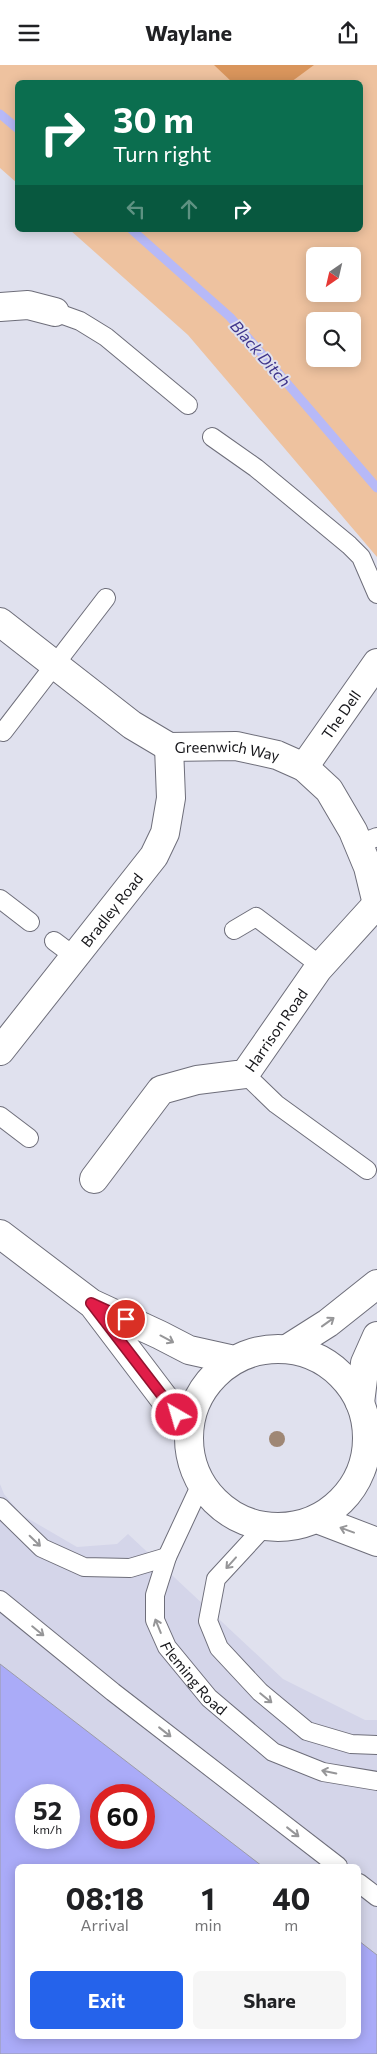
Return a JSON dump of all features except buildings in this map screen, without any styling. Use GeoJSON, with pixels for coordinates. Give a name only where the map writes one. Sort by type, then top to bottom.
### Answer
{"type":"FeatureCollection","features":[{"type":"Feature","properties":{"kind":"street"},"geometry":{"type":"LineString","coordinates":[[0,307],[28,305],[55,312]]}},
{"type":"Feature","properties":{"kind":"street","name":"Greenwich Way"},"geometry":{"type":"LineString","coordinates":[[0,622],[132,725],[169,747],[236,746],[277,755],[304,767],[328,790],[353,831],[368,841],[368,867],[377,904]]}},
{"type":"Feature","properties":{"kind":"street","name":"The Dell"},"geometry":{"type":"LineString","coordinates":[[304,767],[377,663]]}},
{"type":"Feature","properties":{"kind":"street","name":"Bradley Road"},"geometry":{"type":"LineString","coordinates":[[0,1051],[64,949],[154,856],[165,833],[171,798],[169,747]]}},
{"type":"Feature","properties":{"kind":"street","name":"Harrison Road"},"geometry":{"type":"LineString","coordinates":[[94,1179],[161,1090],[197,1080],[245,1074],[321,966],[377,904]]}},
{"type":"Feature","properties":{"kind":"street"},"geometry":{"type":"LineString","coordinates":[[0,1234],[91,1303],[189,1350],[234,1360]]}},
{"type":"Feature","properties":{"kind":"street"},"geometry":{"type":"LineString","coordinates":[[287,1349],[328,1323],[377,1284]]}},
{"type":"Feature","properties":{"kind":"street"},"geometry":{"type":"LineString","coordinates":[[91,1303],[188,1430]]}},
{"type":"Feature","properties":{"kind":"street"},"geometry":{"type":"LineString","coordinates":[[360,1403],[365,1363],[377,1336]]}},
{"type":"Feature","properties":{"kind":"street"},"geometry":{"type":"LineString","coordinates":[[287,1349],[325,1362],[346,1380],[360,1403],[372,1454],[366,1457],[356,1482],[339,1504],[317,1519],[291,1527],[264,1527],[239,1519],[217,1504],[201,1484],[190,1458],[188,1430],[195,1403],[210,1380],[234,1360],[264,1350],[287,1349]]}},
{"type":"Feature","properties":{"kind":"street"},"geometry":{"type":"LineString","coordinates":[[317,1519],[377,1542]]}},
{"type":"Feature","properties":{"kind":"lane"},"geometry":{"type":"LineString","coordinates":[[55,312],[80,321],[106,337],[188,405]]}},
{"type":"Feature","properties":{"kind":"lane"},"geometry":{"type":"LineString","coordinates":[[212,437],[256,467],[349,545],[361,557],[377,594]]}},
{"type":"Feature","properties":{"kind":"lane"},"geometry":{"type":"LineString","coordinates":[[3,732],[106,598]]}},
{"type":"Feature","properties":{"kind":"lane"},"geometry":{"type":"LineString","coordinates":[[0,899],[30,922]]}},
{"type":"Feature","properties":{"kind":"lane"},"geometry":{"type":"LineString","coordinates":[[234,930],[256,917],[321,966]]}},
{"type":"Feature","properties":{"kind":"lane"},"geometry":{"type":"LineString","coordinates":[[245,1074],[276,1104],[367,1170]]}},
{"type":"Feature","properties":{"kind":"lane"},"geometry":{"type":"LineString","coordinates":[[0,1116],[29,1138]]}},
{"type":"Feature","properties":{"kind":"lane","name":"Fleming Road"},"geometry":{"type":"LineString","coordinates":[[201,1484],[167,1557],[155,1595],[155,1620],[167,1647],[209,1698],[273,1752],[323,1772],[377,1781]]}},
{"type":"Feature","properties":{"kind":"lane"},"geometry":{"type":"LineString","coordinates":[[0,1507],[42,1548],[84,1567],[130,1568],[167,1557]]}},
{"type":"Feature","properties":{"kind":"lane"},"geometry":{"type":"LineString","coordinates":[[264,1527],[216,1579],[208,1621],[219,1648],[260,1692],[307,1731],[351,1744],[377,1745]]}},
{"type":"Feature","properties":{"kind":"lane"},"geometry":{"type":"LineString","coordinates":[[0,1600],[121,1698],[335,1864]]}},
{"type":"Feature","properties":{"kind":"lane"},"geometry":{"type":"LineString","coordinates":[[361,1885],[377,1897]]}},
{"type":"Feature","properties":{"kind":"shaded area"},"geometry":{"type":"Polygon","coordinates":[[[0,65],[377,65],[377,557],[188,335],[72,232],[363,232],[363,80],[15,80],[15,181],[0,168],[0,65]]]}},
{"type":"Feature","properties":{"kind":"shaded area"},"geometry":{"type":"Polygon","coordinates":[[[214,65],[314,65],[294,80],[230,80],[214,65]]]}},
{"type":"Feature","properties":{"kind":"shaded area"},"geometry":{"type":"Polygon","coordinates":[[[0,1484],[4,1494],[22,1515],[77,1547],[117,1544],[128,1534],[283,1679],[365,1720],[377,1720],[377,2054],[0,2054],[0,1484]]]}},
{"type":"Feature","properties":{"kind":"waterway","name":"Black Ditch"},"geometry":{"type":"LineString","coordinates":[[0,114],[15,126]]}},
{"type":"Feature","properties":{"kind":"waterway","name":"Black Ditch"},"geometry":{"type":"LineString","coordinates":[[134,232],[230,317],[377,488]]}},
{"type":"Feature","properties":{"kind":"route"},"geometry":{"type":"LineString","coordinates":[[126,1319],[91,1303],[177,1415]]}}]}
